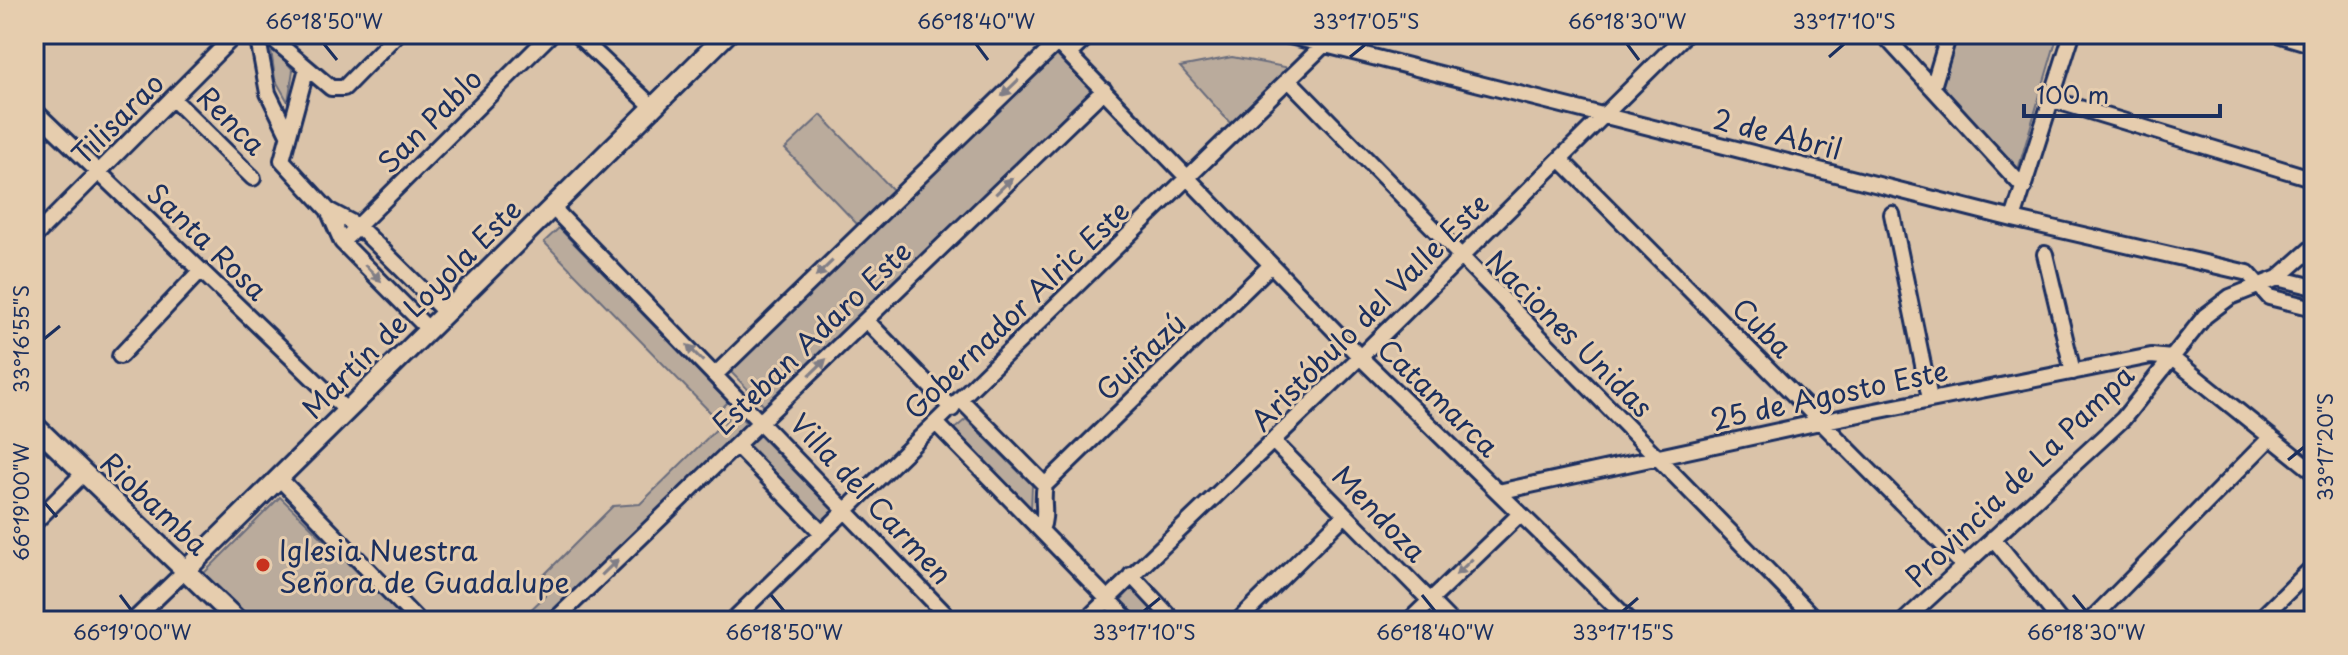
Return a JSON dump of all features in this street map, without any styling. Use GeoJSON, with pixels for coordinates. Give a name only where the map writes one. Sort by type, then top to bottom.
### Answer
{"type":"FeatureCollection","features":[{"type":"Feature","properties":{"kind":"main road","name":"Martín de Loyola Este"},"geometry":{"type":"LineString","coordinates":[[186,570],[727,34]]}},
{"type":"Feature","properties":{"kind":"main road","name":"Riobamba"},"geometry":{"type":"LineString","coordinates":[[34,425],[238,621]]}},
{"type":"Feature","properties":{"kind":"street","name":"Tilisarao"},"geometry":{"type":"LineString","coordinates":[[34,237],[236,34]]}},
{"type":"Feature","properties":{"kind":"street"},"geometry":{"type":"LineString","coordinates":[[257,34],[268,93],[288,134]]}},
{"type":"Feature","properties":{"kind":"street"},"geometry":{"type":"LineString","coordinates":[[267,34],[331,88],[344,88],[397,34]]}},
{"type":"Feature","properties":{"kind":"street","name":"San Pablo"},"geometry":{"type":"LineString","coordinates":[[342,242],[551,34]]}},
{"type":"Feature","properties":{"kind":"street"},"geometry":{"type":"LineString","coordinates":[[576,34],[653,107]]}},
{"type":"Feature","properties":{"kind":"street"},"geometry":{"type":"LineString","coordinates":[[1069,54],[1090,34]]}},
{"type":"Feature","properties":{"kind":"street","name":"2 de Abril"},"geometry":{"type":"LineString","coordinates":[[1282,34],[2013,219],[2248,273],[2269,297],[2314,308]]}},
{"type":"Feature","properties":{"kind":"street","name":"Gobernador Alric Este"},"geometry":{"type":"LineString","coordinates":[[732,621],[1335,34]]}},
{"type":"Feature","properties":{"kind":"street","name":"Aristóbulo del Valle Este"},"geometry":{"type":"LineString","coordinates":[[1085,621],[1360,357],[1686,34]]}},
{"type":"Feature","properties":{"kind":"street"},"geometry":{"type":"LineString","coordinates":[[1883,34],[2024,188]]}},
{"type":"Feature","properties":{"kind":"street"},"geometry":{"type":"LineString","coordinates":[[1933,87],[1949,34]]}},
{"type":"Feature","properties":{"kind":"street"},"geometry":{"type":"LineString","coordinates":[[2013,219],[2072,34]]}},
{"type":"Feature","properties":{"kind":"street"},"geometry":{"type":"LineString","coordinates":[[2277,34],[2314,45]]}},
{"type":"Feature","properties":{"kind":"street","name":"Catamarca"},"geometry":{"type":"LineString","coordinates":[[1058,37],[1069,54],[1360,357],[1630,621]]}},
{"type":"Feature","properties":{"kind":"street","name":"Esteban Adaro Este"},"geometry":{"type":"LineString","coordinates":[[716,374],[1058,37]]}},
{"type":"Feature","properties":{"kind":"street"},"geometry":{"type":"LineString","coordinates":[[307,68],[282,160],[328,210],[342,242],[429,330]]}},
{"type":"Feature","properties":{"kind":"street","name":"Naciones Unidas"},"geometry":{"type":"LineString","coordinates":[[1288,79],[1817,621]]}},
{"type":"Feature","properties":{"kind":"street","name":"Esteban Adaro Este"},"geometry":{"type":"LineString","coordinates":[[554,621],[1104,90]]}},
{"type":"Feature","properties":{"kind":"street","name":"Renca"},"geometry":{"type":"LineString","coordinates":[[173,99],[253,178]]}},
{"type":"Feature","properties":{"kind":"street"},"geometry":{"type":"LineString","coordinates":[[2053,100],[2314,179]]}},
{"type":"Feature","properties":{"kind":"street","name":"Santa Rosa"},"geometry":{"type":"LineString","coordinates":[[34,110],[347,411]]}},
{"type":"Feature","properties":{"kind":"street","name":"Cuba"},"geometry":{"type":"LineString","coordinates":[[1560,159],[1964,566]]}},
{"type":"Feature","properties":{"kind":"street","name":"Villa del Carmen"},"geometry":{"type":"LineString","coordinates":[[552,207],[848,509],[952,621]]}},
{"type":"Feature","properties":{"kind":"street"},"geometry":{"type":"LineString","coordinates":[[328,210],[358,226],[446,313]]}},
{"type":"Feature","properties":{"kind":"street"},"geometry":{"type":"LineString","coordinates":[[1892,214],[1930,399]]}},
{"type":"Feature","properties":{"kind":"street","name":"Provincia de La Pampa"},"geometry":{"type":"LineString","coordinates":[[1904,621],[2123,419],[2205,316],[2230,297],[2278,278],[2314,246]]}},
{"type":"Feature","properties":{"kind":"street"},"geometry":{"type":"LineString","coordinates":[[2045,254],[2073,372]]}},
{"type":"Feature","properties":{"kind":"street","name":"Guiñazú"},"geometry":{"type":"LineString","coordinates":[[1045,485],[1271,265]]}},
{"type":"Feature","properties":{"kind":"street"},"geometry":{"type":"LineString","coordinates":[[120,356],[201,270]]}},
{"type":"Feature","properties":{"kind":"street"},"geometry":{"type":"LineString","coordinates":[[2278,278],[2314,287]]}},
{"type":"Feature","properties":{"kind":"street"},"geometry":{"type":"LineString","coordinates":[[866,320],[1045,485],[1042,497],[1046,516],[1041,530]]}},
{"type":"Feature","properties":{"kind":"street","name":"25 de Agosto Este"},"geometry":{"type":"LineString","coordinates":[[1498,492],[1930,399],[2151,356],[2172,358]]}},
{"type":"Feature","properties":{"kind":"street"},"geometry":{"type":"LineString","coordinates":[[2172,358],[2271,437],[2307,460],[2314,472]]}},
{"type":"Feature","properties":{"kind":"street"},"geometry":{"type":"LineString","coordinates":[[937,424],[1129,621]]}},
{"type":"Feature","properties":{"kind":"street"},"geometry":{"type":"LineString","coordinates":[[2090,621],[2271,437]]}},
{"type":"Feature","properties":{"kind":"street","name":"Mendoza"},"geometry":{"type":"LineString","coordinates":[[1273,441],[1450,621]]}},
{"type":"Feature","properties":{"kind":"street"},"geometry":{"type":"LineString","coordinates":[[737,446],[822,533]]}},
{"type":"Feature","properties":{"kind":"street"},"geometry":{"type":"LineString","coordinates":[[34,523],[84,473]]}},
{"type":"Feature","properties":{"kind":"street"},"geometry":{"type":"LineString","coordinates":[[279,478],[418,621]]}},
{"type":"Feature","properties":{"kind":"street"},"geometry":{"type":"LineString","coordinates":[[1409,621],[1520,514]]}},
{"type":"Feature","properties":{"kind":"street"},"geometry":{"type":"LineString","coordinates":[[1238,621],[1345,515]]}},
{"type":"Feature","properties":{"kind":"street"},"geometry":{"type":"LineString","coordinates":[[1993,538],[2060,621]]}},
{"type":"Feature","properties":{"kind":"street"},"geometry":{"type":"LineString","coordinates":[[2258,621],[2314,566]]}},
{"type":"Feature","properties":{"kind":"street","name":"Martín de Loyola Este"},"geometry":{"type":"LineString","coordinates":[[133,621],[186,570]]}},
{"type":"Feature","properties":{"kind":"street"},"geometry":{"type":"LineString","coordinates":[[1131,575],[1174,621]]}},
{"type":"Feature","properties":{"kind":"shaded area"},"geometry":{"type":"Polygon","coordinates":[[[1954,34],[2058,34],[2017,173],[1938,88],[1954,34]]]}},
{"type":"Feature","properties":{"kind":"shaded area"},"geometry":{"type":"Polygon","coordinates":[[[270,42],[293,70],[288,102],[275,79],[270,42]]]}},
{"type":"Feature","properties":{"kind":"shaded area"},"geometry":{"type":"Polygon","coordinates":[[[1055,53],[1093,92],[766,408],[728,369],[1055,53]]]}},
{"type":"Feature","properties":{"kind":"shaded area"},"geometry":{"type":"Polygon","coordinates":[[[1232,57],[1290,68],[1231,124],[1180,67],[1232,57]]]}},
{"type":"Feature","properties":{"kind":"shaded area"},"geometry":{"type":"Polygon","coordinates":[[[821,115],[894,191],[858,225],[785,149],[821,115]]]}},
{"type":"Feature","properties":{"kind":"shaded area"},"geometry":{"type":"Polygon","coordinates":[[[559,228],[728,402],[714,416],[544,242],[559,228]]]}},
{"type":"Feature","properties":{"kind":"shaded area"},"geometry":{"type":"Polygon","coordinates":[[[735,411],[748,425],[546,621],[519,621],[545,596],[544,575],[613,506],[640,504],[735,411]]]}},
{"type":"Feature","properties":{"kind":"shaded area"},"geometry":{"type":"Polygon","coordinates":[[[966,419],[1032,485],[1031,511],[952,431],[966,419]]]}},
{"type":"Feature","properties":{"kind":"shaded area"},"geometry":{"type":"Polygon","coordinates":[[[755,431],[833,510],[820,523],[742,444],[755,431]]]}},
{"type":"Feature","properties":{"kind":"shaded area"},"geometry":{"type":"Polygon","coordinates":[[[280,497],[408,621],[243,621],[202,575],[280,497]]]}},
{"type":"Feature","properties":{"kind":"shaded area"},"geometry":{"type":"Polygon","coordinates":[[[1133,587],[1165,621],[1137,621],[1119,602],[1133,587]]]}},
{"type":"Feature","properties":{"kind":"waterway"},"geometry":{"type":"LineString","coordinates":[[2273,287],[2314,297]]}},
{"type":"Feature","properties":{"kind":"place","name":"Iglesia Nuestra Señora de Guadalupe"},"geometry":{"type":"Point","coordinates":[263,565]}}]}
